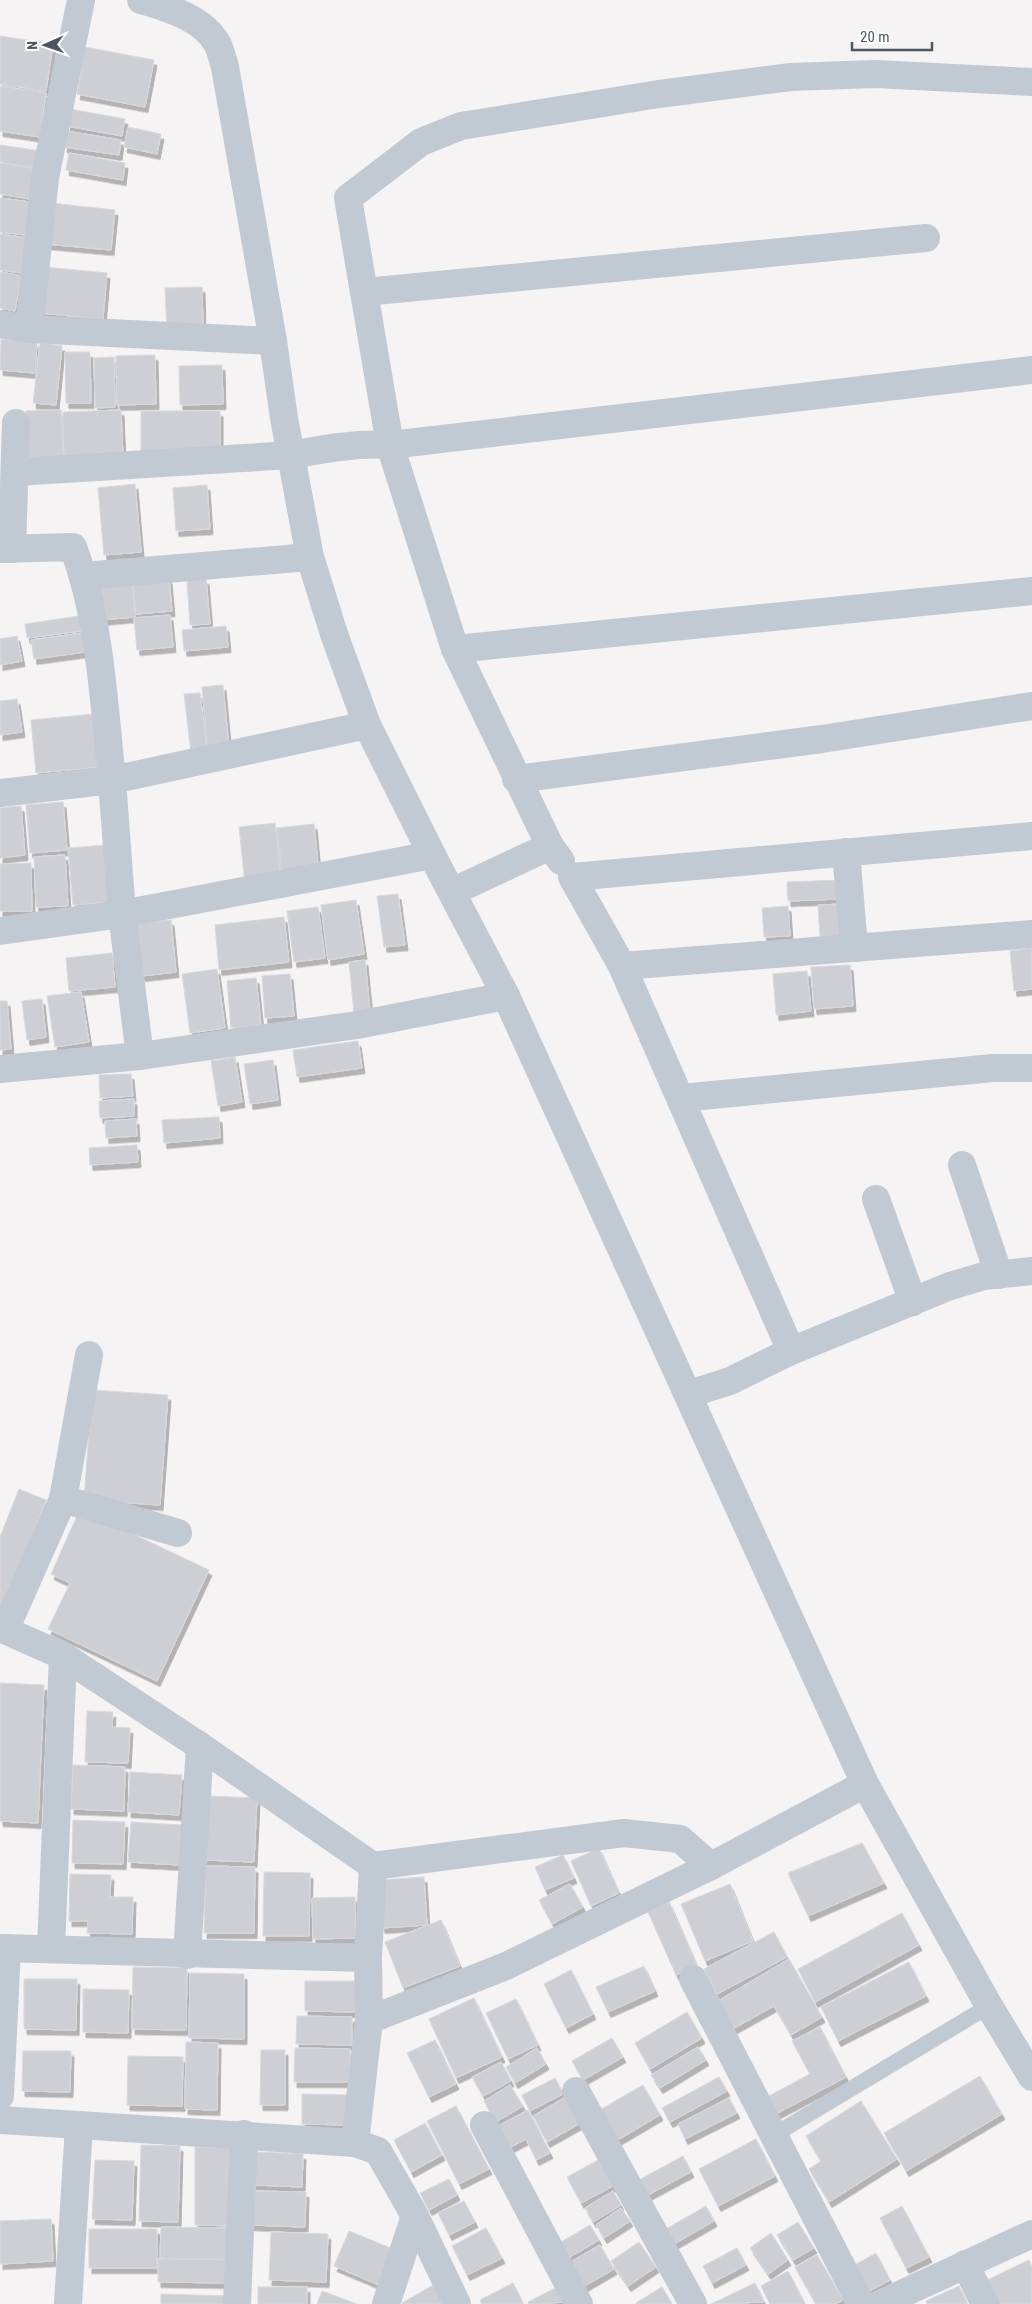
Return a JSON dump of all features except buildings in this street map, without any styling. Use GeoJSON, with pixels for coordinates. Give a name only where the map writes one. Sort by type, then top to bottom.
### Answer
{"type":"FeatureCollection","features":[{"type":"Feature","properties":{"kind":"street"},"geometry":{"type":"LineString","coordinates":[[30,328],[45,178],[81,0]]}},
{"type":"Feature","properties":{"kind":"street"},"geometry":{"type":"LineString","coordinates":[[141,0],[164,7],[189,18],[205,28],[218,44],[225,67],[310,557],[334,634],[367,725],[506,996],[689,1394],[865,1784],[989,2006],[1032,2077]]}},
{"type":"Feature","properties":{"kind":"street"},"geometry":{"type":"LineString","coordinates":[[783,1356],[681,1098],[622,966],[572,877],[540,850],[516,779],[455,649],[381,444],[365,292],[348,198],[421,142],[461,126],[791,76],[876,74],[1032,82]]}},
{"type":"Feature","properties":{"kind":"street"},"geometry":{"type":"LineString","coordinates":[[365,292],[926,238]]}},
{"type":"Feature","properties":{"kind":"street"},"geometry":{"type":"LineString","coordinates":[[0,324],[30,328],[273,341]]}},
{"type":"Feature","properties":{"kind":"street"},"geometry":{"type":"LineString","coordinates":[[16,472],[291,455],[328,449],[1032,370]]}},
{"type":"Feature","properties":{"kind":"street"},"geometry":{"type":"LineString","coordinates":[[16,423],[16,472],[6,549],[73,546],[84,576],[100,673],[112,780],[122,914],[140,1056]]}},
{"type":"Feature","properties":{"kind":"street"},"geometry":{"type":"LineString","coordinates":[[84,576],[310,557]]}},
{"type":"Feature","properties":{"kind":"street"},"geometry":{"type":"LineString","coordinates":[[455,649],[1032,591]]}},
{"type":"Feature","properties":{"kind":"street"},"geometry":{"type":"LineString","coordinates":[[516,779],[822,739],[1032,706]]}},
{"type":"Feature","properties":{"kind":"street"},"geometry":{"type":"LineString","coordinates":[[0,793],[112,780],[367,725]]}},
{"type":"Feature","properties":{"kind":"street"},"geometry":{"type":"LineString","coordinates":[[572,877],[1032,836]]}},
{"type":"Feature","properties":{"kind":"street"},"geometry":{"type":"LineString","coordinates":[[452,892],[540,850]]}},
{"type":"Feature","properties":{"kind":"street"},"geometry":{"type":"LineString","coordinates":[[846,852],[854,948]]}},
{"type":"Feature","properties":{"kind":"street"},"geometry":{"type":"LineString","coordinates":[[0,931],[122,914],[432,855]]}},
{"type":"Feature","properties":{"kind":"street"},"geometry":{"type":"LineString","coordinates":[[622,966],[1032,934]]}},
{"type":"Feature","properties":{"kind":"street"},"geometry":{"type":"LineString","coordinates":[[0,1069],[140,1056],[357,1025],[506,996]]}},
{"type":"Feature","properties":{"kind":"street"},"geometry":{"type":"LineString","coordinates":[[681,1098],[993,1068],[1032,1068]]}},
{"type":"Feature","properties":{"kind":"street"},"geometry":{"type":"LineString","coordinates":[[962,1166],[999,1274]]}},
{"type":"Feature","properties":{"kind":"street"},"geometry":{"type":"LineString","coordinates":[[876,1199],[913,1302]]}},
{"type":"Feature","properties":{"kind":"street"},"geometry":{"type":"LineString","coordinates":[[689,1394],[730,1381],[783,1356],[950,1286],[999,1274],[1032,1270]]}},
{"type":"Feature","properties":{"kind":"street"},"geometry":{"type":"LineString","coordinates":[[89,1355],[63,1499],[2,1629],[62,1656],[200,1746],[373,1866],[624,1833],[680,1839],[711,1866]]}},
{"type":"Feature","properties":{"kind":"street"},"geometry":{"type":"LineString","coordinates":[[63,1499],[178,1533]]}},
{"type":"Feature","properties":{"kind":"street"},"geometry":{"type":"LineString","coordinates":[[51,1949],[62,1656]]}},
{"type":"Feature","properties":{"kind":"street"},"geometry":{"type":"LineString","coordinates":[[188,1955],[200,1746]]}},
{"type":"Feature","properties":{"kind":"street"},"geometry":{"type":"LineString","coordinates":[[369,2020],[506,1966],[711,1866],[865,1784]]}},
{"type":"Feature","properties":{"kind":"street"},"geometry":{"type":"LineString","coordinates":[[355,2143],[369,2020],[368,1958],[373,1866]]}},
{"type":"Feature","properties":{"kind":"street"},"geometry":{"type":"LineString","coordinates":[[0,2096],[4,1948],[188,1955],[368,1958]]}},
{"type":"Feature","properties":{"kind":"street"},"geometry":{"type":"LineString","coordinates":[[693,1979],[861,2304]]}},
{"type":"Feature","properties":{"kind":"street"},"geometry":{"type":"LineString","coordinates":[[576,2091],[693,2304]]}},
{"type":"Feature","properties":{"kind":"street"},"geometry":{"type":"LineString","coordinates":[[0,2120],[244,2134],[355,2143],[378,2151],[415,2216],[457,2304]]}},
{"type":"Feature","properties":{"kind":"street"},"geometry":{"type":"LineString","coordinates":[[484,2125],[578,2304]]}},
{"type":"Feature","properties":{"kind":"street"},"geometry":{"type":"LineString","coordinates":[[68,2304],[79,2126]]}},
{"type":"Feature","properties":{"kind":"street"},"geometry":{"type":"LineString","coordinates":[[236,2304],[244,2134]]}},
{"type":"Feature","properties":{"kind":"street"},"geometry":{"type":"LineString","coordinates":[[386,2304],[415,2216]]}},
{"type":"Feature","properties":{"kind":"street"},"geometry":{"type":"LineString","coordinates":[[880,2304],[1032,2234]]}},
{"type":"Feature","properties":{"kind":"street"},"geometry":{"type":"LineString","coordinates":[[965,2264],[985,2304]]}},
{"type":"Feature","properties":{"kind":"lane"},"geometry":{"type":"LineString","coordinates":[[774,2135],[989,2006]]}}]}
